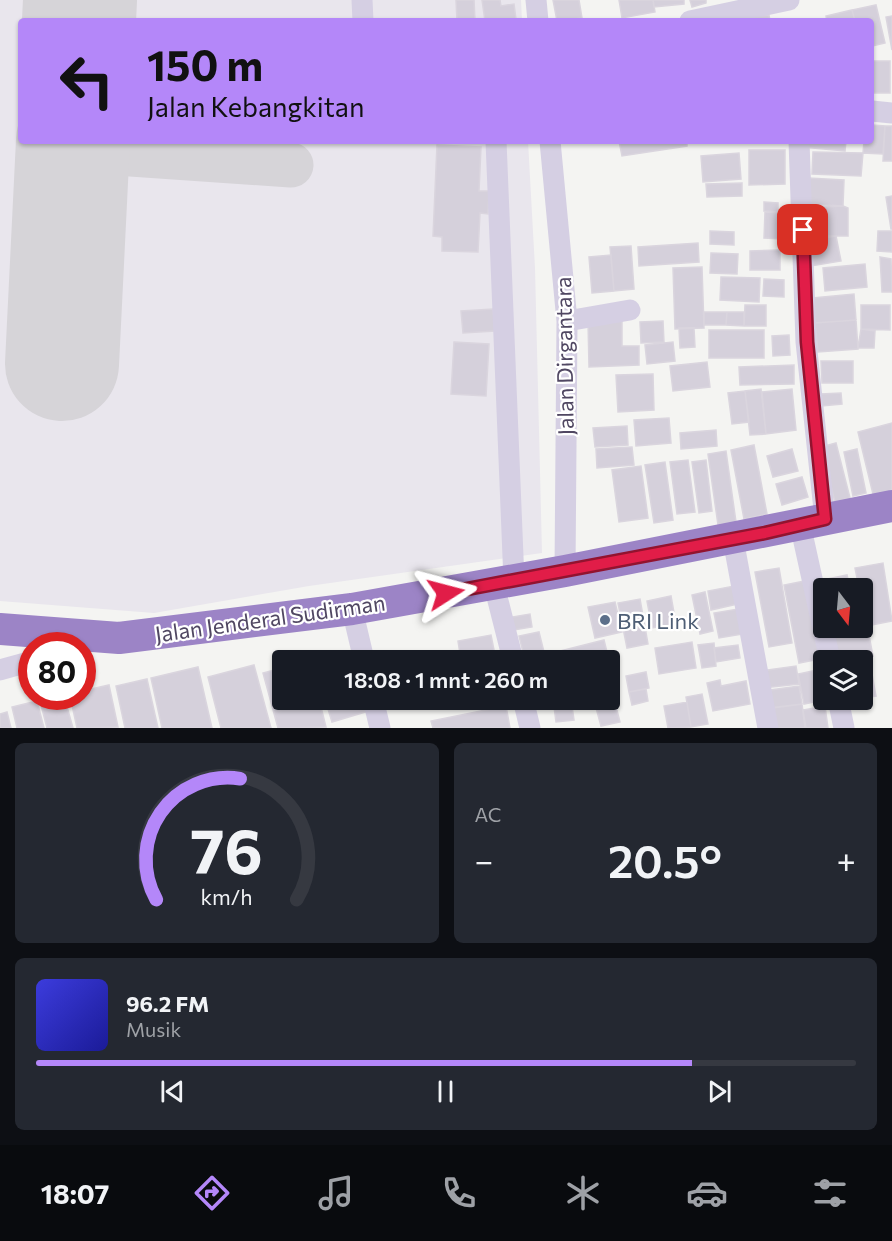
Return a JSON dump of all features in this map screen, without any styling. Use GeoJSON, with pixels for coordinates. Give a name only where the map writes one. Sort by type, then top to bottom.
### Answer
{"type":"FeatureCollection","features":[{"type":"Feature","properties":{"kind":"highway","name":"Jalan Jenderal Sudirman"},"geometry":{"type":"LineString","coordinates":[[0,629],[119,638],[352,609],[565,572],[892,506]]}},
{"type":"Feature","properties":{"kind":"street"},"geometry":{"type":"LineString","coordinates":[[363,0],[363,18]]}},
{"type":"Feature","properties":{"kind":"street"},"geometry":{"type":"LineString","coordinates":[[536,0],[538,18]]}},
{"type":"Feature","properties":{"kind":"street"},"geometry":{"type":"LineString","coordinates":[[712,18],[784,8]]}},
{"type":"Feature","properties":{"kind":"street"},"geometry":{"type":"LineString","coordinates":[[874,111],[892,113]]}},
{"type":"Feature","properties":{"kind":"street"},"geometry":{"type":"LineString","coordinates":[[496,144],[504,583],[512,650]]}},
{"type":"Feature","properties":{"kind":"street","name":"Jalan Dirgantara"},"geometry":{"type":"LineString","coordinates":[[550,144],[567,321],[565,572]]}},
{"type":"Feature","properties":{"kind":"street"},"geometry":{"type":"LineString","coordinates":[[800,144],[812,521],[829,650]]}},
{"type":"Feature","properties":{"kind":"street"},"geometry":{"type":"LineString","coordinates":[[567,321],[630,310]]}},
{"type":"Feature","properties":{"kind":"street"},"geometry":{"type":"LineString","coordinates":[[733,539],[768,728]]}},
{"type":"Feature","properties":{"kind":"street"},"geometry":{"type":"LineString","coordinates":[[352,609],[362,650]]}},
{"type":"Feature","properties":{"kind":"street"},"geometry":{"type":"LineString","coordinates":[[96,644],[119,638]]}},
{"type":"Feature","properties":{"kind":"street"},"geometry":{"type":"LineString","coordinates":[[0,670],[18,665]]}},
{"type":"Feature","properties":{"kind":"street"},"geometry":{"type":"LineString","coordinates":[[376,710],[380,728]]}},
{"type":"Feature","properties":{"kind":"street"},"geometry":{"type":"LineString","coordinates":[[526,710],[530,728]]}},
{"type":"Feature","properties":{"kind":"street"},"geometry":{"type":"LineString","coordinates":[[840,710],[844,728]]}},
{"type":"Feature","properties":{"kind":"shaded area"},"geometry":{"type":"Polygon","coordinates":[[[0,0],[521,0],[522,18],[18,18],[18,144],[528,144],[535,268],[542,553],[309,586],[154,613],[0,601],[0,0]]]}},
{"type":"Feature","properties":{"kind":"building"},"geometry":{"type":"Polygon","coordinates":[[[456,0],[474,0],[475,18],[457,18],[456,0]]]}},
{"type":"Feature","properties":{"kind":"building"},"geometry":{"type":"Polygon","coordinates":[[[482,0],[500,0],[501,6],[514,4],[516,18],[485,18],[482,0]]]}},
{"type":"Feature","properties":{"kind":"building"},"geometry":{"type":"Polygon","coordinates":[[[553,0],[579,0],[582,18],[556,18],[553,0]]]}},
{"type":"Feature","properties":{"kind":"building"},"geometry":{"type":"Polygon","coordinates":[[[619,0],[653,0],[655,12],[622,18],[619,0]]]}},
{"type":"Feature","properties":{"kind":"building"},"geometry":{"type":"Polygon","coordinates":[[[653,0],[684,0],[684,4],[654,7],[653,0]]]}},
{"type":"Feature","properties":{"kind":"building"},"geometry":{"type":"Polygon","coordinates":[[[690,0],[706,0],[706,3],[692,7],[690,0]]]}},
{"type":"Feature","properties":{"kind":"building"},"geometry":{"type":"Polygon","coordinates":[[[876,5],[885,43],[874,46],[874,18],[854,18],[852,10],[876,5]]]}},
{"type":"Feature","properties":{"kind":"building"},"geometry":{"type":"Polygon","coordinates":[[[852,10],[854,18],[826,18],[826,16],[852,10]]]}},
{"type":"Feature","properties":{"kind":"building"},"geometry":{"type":"Polygon","coordinates":[[[769,15],[770,18],[747,18],[769,15]]]}},
{"type":"Feature","properties":{"kind":"building"},"geometry":{"type":"Polygon","coordinates":[[[892,16],[892,50],[886,17],[892,16]]]}},
{"type":"Feature","properties":{"kind":"building"},"geometry":{"type":"Polygon","coordinates":[[[874,61],[890,61],[890,93],[874,93],[874,61]]]}},
{"type":"Feature","properties":{"kind":"building"},"geometry":{"type":"Polygon","coordinates":[[[874,125],[885,126],[883,154],[863,153],[864,144],[874,144],[874,125]]]}},
{"type":"Feature","properties":{"kind":"building"},"geometry":{"type":"Polygon","coordinates":[[[885,126],[892,126],[892,161],[883,161],[885,126]]]}},
{"type":"Feature","properties":{"kind":"building"},"geometry":{"type":"Polygon","coordinates":[[[620,144],[687,144],[687,146],[622,156],[620,144]]]}},
{"type":"Feature","properties":{"kind":"building"},"geometry":{"type":"Polygon","coordinates":[[[802,144],[846,144],[845,151],[802,147],[802,144]]]}},
{"type":"Feature","properties":{"kind":"building"},"geometry":{"type":"Polygon","coordinates":[[[437,145],[481,147],[479,191],[489,191],[488,214],[480,213],[478,252],[442,251],[442,237],[433,236],[437,145]]]}},
{"type":"Feature","properties":{"kind":"building"},"geometry":{"type":"Polygon","coordinates":[[[749,150],[785,150],[785,184],[749,185],[749,150]]]}},
{"type":"Feature","properties":{"kind":"building"},"geometry":{"type":"Polygon","coordinates":[[[813,152],[863,153],[861,176],[812,174],[813,152]]]}},
{"type":"Feature","properties":{"kind":"building"},"geometry":{"type":"Polygon","coordinates":[[[739,153],[741,179],[703,182],[701,156],[739,153]]]}},
{"type":"Feature","properties":{"kind":"building"},"geometry":{"type":"Polygon","coordinates":[[[808,178],[844,180],[843,206],[807,204],[808,178]]]}},
{"type":"Feature","properties":{"kind":"building"},"geometry":{"type":"Polygon","coordinates":[[[742,183],[742,196],[707,197],[706,184],[742,183]]]}},
{"type":"Feature","properties":{"kind":"building"},"geometry":{"type":"Polygon","coordinates":[[[892,196],[892,229],[891,229],[886,197],[892,196]]]}},
{"type":"Feature","properties":{"kind":"building"},"geometry":{"type":"Polygon","coordinates":[[[764,202],[778,203],[778,212],[764,211],[764,202]]]}},
{"type":"Feature","properties":{"kind":"building"},"geometry":{"type":"Polygon","coordinates":[[[843,206],[848,208],[848,236],[805,236],[805,208],[843,206]]]}},
{"type":"Feature","properties":{"kind":"building"},"geometry":{"type":"Polygon","coordinates":[[[765,212],[784,213],[782,239],[764,238],[765,212]]]}},
{"type":"Feature","properties":{"kind":"building"},"geometry":{"type":"Polygon","coordinates":[[[710,231],[734,232],[734,245],[710,244],[710,231]]]}},
{"type":"Feature","properties":{"kind":"building"},"geometry":{"type":"Polygon","coordinates":[[[878,231],[892,231],[892,252],[877,251],[878,231]]]}},
{"type":"Feature","properties":{"kind":"building"},"geometry":{"type":"Polygon","coordinates":[[[836,236],[841,261],[811,266],[807,241],[836,236]]]}},
{"type":"Feature","properties":{"kind":"building"},"geometry":{"type":"Polygon","coordinates":[[[698,243],[699,262],[639,266],[638,247],[698,243]]]}},
{"type":"Feature","properties":{"kind":"building"},"geometry":{"type":"Polygon","coordinates":[[[631,246],[634,289],[614,291],[610,247],[631,246]]]}},
{"type":"Feature","properties":{"kind":"building"},"geometry":{"type":"Polygon","coordinates":[[[780,250],[780,270],[750,270],[750,251],[780,250]]]}},
{"type":"Feature","properties":{"kind":"building"},"geometry":{"type":"Polygon","coordinates":[[[711,253],[738,254],[737,274],[710,273],[711,253]]]}},
{"type":"Feature","properties":{"kind":"building"},"geometry":{"type":"Polygon","coordinates":[[[611,255],[614,291],[592,293],[589,257],[611,255]]]}},
{"type":"Feature","properties":{"kind":"building"},"geometry":{"type":"Polygon","coordinates":[[[880,257],[891,259],[892,292],[882,292],[880,257]]]}},
{"type":"Feature","properties":{"kind":"building"},"geometry":{"type":"Polygon","coordinates":[[[865,264],[867,287],[825,291],[823,268],[865,264]]]}},
{"type":"Feature","properties":{"kind":"building"},"geometry":{"type":"Polygon","coordinates":[[[702,267],[704,328],[675,329],[673,268],[702,267]]]}},
{"type":"Feature","properties":{"kind":"building"},"geometry":{"type":"Polygon","coordinates":[[[721,277],[760,278],[759,302],[720,300],[721,277]]]}},
{"type":"Feature","properties":{"kind":"building"},"geometry":{"type":"Polygon","coordinates":[[[764,279],[784,280],[784,297],[763,296],[764,279]]]}},
{"type":"Feature","properties":{"kind":"building"},"geometry":{"type":"Polygon","coordinates":[[[854,294],[856,320],[815,323],[813,298],[854,294]]]}},
{"type":"Feature","properties":{"kind":"building"},"geometry":{"type":"Polygon","coordinates":[[[745,305],[766,305],[766,326],[744,326],[745,305]]]}},
{"type":"Feature","properties":{"kind":"building"},"geometry":{"type":"Polygon","coordinates":[[[861,305],[890,305],[890,330],[861,329],[861,305]]]}},
{"type":"Feature","properties":{"kind":"building"},"geometry":{"type":"Polygon","coordinates":[[[493,309],[495,331],[463,333],[461,311],[493,309]]]}},
{"type":"Feature","properties":{"kind":"building"},"geometry":{"type":"Polygon","coordinates":[[[704,312],[727,312],[726,325],[704,325],[704,312]]]}},
{"type":"Feature","properties":{"kind":"building"},"geometry":{"type":"Polygon","coordinates":[[[727,312],[744,312],[744,326],[726,325],[727,312]]]}},
{"type":"Feature","properties":{"kind":"building"},"geometry":{"type":"Polygon","coordinates":[[[622,320],[622,346],[639,346],[639,365],[589,367],[588,321],[622,320]]]}},
{"type":"Feature","properties":{"kind":"building"},"geometry":{"type":"Polygon","coordinates":[[[856,320],[858,349],[818,352],[815,323],[856,320]]]}},
{"type":"Feature","properties":{"kind":"building"},"geometry":{"type":"Polygon","coordinates":[[[663,321],[664,342],[641,343],[640,322],[663,321]]]}},
{"type":"Feature","properties":{"kind":"building"},"geometry":{"type":"Polygon","coordinates":[[[679,328],[694,328],[695,347],[680,348],[679,328]]]}},
{"type":"Feature","properties":{"kind":"building"},"geometry":{"type":"Polygon","coordinates":[[[861,329],[875,331],[874,348],[858,348],[861,329]]]}},
{"type":"Feature","properties":{"kind":"building"},"geometry":{"type":"Polygon","coordinates":[[[709,330],[764,330],[764,358],[709,358],[709,330]]]}},
{"type":"Feature","properties":{"kind":"building"},"geometry":{"type":"Polygon","coordinates":[[[789,335],[790,355],[773,356],[772,336],[789,335]]]}},
{"type":"Feature","properties":{"kind":"building"},"geometry":{"type":"Polygon","coordinates":[[[454,342],[489,344],[486,396],[451,394],[454,342]]]}},
{"type":"Feature","properties":{"kind":"building"},"geometry":{"type":"Polygon","coordinates":[[[673,342],[675,361],[647,364],[645,345],[673,342]]]}},
{"type":"Feature","properties":{"kind":"building"},"geometry":{"type":"Polygon","coordinates":[[[821,361],[853,361],[853,383],[822,383],[821,361]]]}},
{"type":"Feature","properties":{"kind":"building"},"geometry":{"type":"Polygon","coordinates":[[[707,362],[710,387],[673,391],[670,366],[707,362]]]}},
{"type":"Feature","properties":{"kind":"building"},"geometry":{"type":"Polygon","coordinates":[[[794,365],[794,384],[740,385],[739,367],[794,365]]]}},
{"type":"Feature","properties":{"kind":"building"},"geometry":{"type":"Polygon","coordinates":[[[653,374],[654,410],[618,412],[616,375],[653,374]]]}},
{"type":"Feature","properties":{"kind":"building"},"geometry":{"type":"Polygon","coordinates":[[[761,389],[766,434],[750,435],[745,391],[761,389]]]}},
{"type":"Feature","properties":{"kind":"building"},"geometry":{"type":"Polygon","coordinates":[[[792,389],[796,430],[766,434],[762,392],[792,389]]]}},
{"type":"Feature","properties":{"kind":"building"},"geometry":{"type":"Polygon","coordinates":[[[745,391],[749,422],[732,424],[728,393],[745,391]]]}},
{"type":"Feature","properties":{"kind":"building"},"geometry":{"type":"Polygon","coordinates":[[[841,393],[842,404],[822,406],[821,394],[841,393]]]}},
{"type":"Feature","properties":{"kind":"building"},"geometry":{"type":"Polygon","coordinates":[[[669,418],[671,443],[636,446],[634,420],[669,418]]]}},
{"type":"Feature","properties":{"kind":"building"},"geometry":{"type":"Polygon","coordinates":[[[892,423],[892,490],[873,494],[858,432],[892,423]]]}},
{"type":"Feature","properties":{"kind":"building"},"geometry":{"type":"Polygon","coordinates":[[[627,426],[628,445],[595,447],[593,428],[627,426]]]}},
{"type":"Feature","properties":{"kind":"building"},"geometry":{"type":"Polygon","coordinates":[[[716,430],[717,446],[681,449],[680,433],[716,430]]]}},
{"type":"Feature","properties":{"kind":"building"},"geometry":{"type":"Polygon","coordinates":[[[836,443],[850,498],[835,502],[821,447],[836,443]]]}},
{"type":"Feature","properties":{"kind":"building"},"geometry":{"type":"Polygon","coordinates":[[[754,445],[767,514],[744,519],[731,450],[754,445]]]}},
{"type":"Feature","properties":{"kind":"building"},"geometry":{"type":"Polygon","coordinates":[[[632,447],[634,465],[597,468],[596,449],[632,447]]]}},
{"type":"Feature","properties":{"kind":"building"},"geometry":{"type":"Polygon","coordinates":[[[792,449],[798,471],[773,477],[767,456],[792,449]]]}},
{"type":"Feature","properties":{"kind":"building"},"geometry":{"type":"Polygon","coordinates":[[[857,449],[866,493],[853,496],[844,452],[857,449]]]}},
{"type":"Feature","properties":{"kind":"building"},"geometry":{"type":"Polygon","coordinates":[[[726,451],[736,522],[718,525],[708,454],[726,451]]]}},
{"type":"Feature","properties":{"kind":"building"},"geometry":{"type":"Polygon","coordinates":[[[688,460],[695,512],[677,514],[670,462],[688,460]]]}},
{"type":"Feature","properties":{"kind":"building"},"geometry":{"type":"Polygon","coordinates":[[[706,460],[712,511],[699,513],[692,462],[706,460]]]}},
{"type":"Feature","properties":{"kind":"building"},"geometry":{"type":"Polygon","coordinates":[[[665,462],[673,520],[654,523],[645,465],[665,462]]]}},
{"type":"Feature","properties":{"kind":"building"},"geometry":{"type":"Polygon","coordinates":[[[641,466],[648,518],[619,522],[612,470],[641,466]]]}},
{"type":"Feature","properties":{"kind":"building"},"geometry":{"type":"Polygon","coordinates":[[[802,477],[808,497],[782,505],[776,484],[802,477]]]}},
{"type":"Feature","properties":{"kind":"building"},"geometry":{"type":"Polygon","coordinates":[[[883,563],[892,621],[873,625],[873,578],[857,578],[855,568],[883,563]]]}},
{"type":"Feature","properties":{"kind":"building"},"geometry":{"type":"Polygon","coordinates":[[[779,568],[792,643],[769,647],[755,572],[779,568]]]}},
{"type":"Feature","properties":{"kind":"building"},"geometry":{"type":"Polygon","coordinates":[[[847,575],[848,578],[832,578],[847,575]]]}},
{"type":"Feature","properties":{"kind":"building"},"geometry":{"type":"Polygon","coordinates":[[[810,580],[813,596],[813,638],[821,638],[823,650],[813,650],[813,660],[799,663],[784,585],[810,580]]]}},
{"type":"Feature","properties":{"kind":"building"},"geometry":{"type":"Polygon","coordinates":[[[734,586],[738,604],[711,610],[708,591],[734,586]]]}},
{"type":"Feature","properties":{"kind":"building"},"geometry":{"type":"Polygon","coordinates":[[[705,592],[713,631],[700,634],[692,595],[705,592]]]}},
{"type":"Feature","properties":{"kind":"building"},"geometry":{"type":"Polygon","coordinates":[[[671,596],[676,624],[652,628],[647,601],[671,596]]]}},
{"type":"Feature","properties":{"kind":"building"},"geometry":{"type":"Polygon","coordinates":[[[640,599],[648,644],[627,648],[618,603],[640,599]]]}},
{"type":"Feature","properties":{"kind":"building","name":"BRI Link"},"geometry":{"type":"Polygon","coordinates":[[[615,602],[622,632],[595,638],[588,607],[615,602]]]}},
{"type":"Feature","properties":{"kind":"building"},"geometry":{"type":"Polygon","coordinates":[[[738,609],[743,634],[719,638],[714,613],[738,609]]]}},
{"type":"Feature","properties":{"kind":"building"},"geometry":{"type":"Polygon","coordinates":[[[530,614],[532,627],[514,630],[512,617],[530,614]]]}},
{"type":"Feature","properties":{"kind":"building"},"geometry":{"type":"Polygon","coordinates":[[[539,632],[544,650],[522,650],[519,636],[539,632]]]}},
{"type":"Feature","properties":{"kind":"building"},"geometry":{"type":"Polygon","coordinates":[[[491,635],[494,650],[459,650],[458,641],[491,635]]]}},
{"type":"Feature","properties":{"kind":"building"},"geometry":{"type":"Polygon","coordinates":[[[831,638],[870,638],[872,650],[834,650],[831,638]]]}},
{"type":"Feature","properties":{"kind":"building"},"geometry":{"type":"Polygon","coordinates":[[[604,640],[606,650],[564,650],[604,640]]]}},
{"type":"Feature","properties":{"kind":"building"},"geometry":{"type":"Polygon","coordinates":[[[692,642],[696,668],[659,674],[655,648],[692,642]]]}},
{"type":"Feature","properties":{"kind":"building"},"geometry":{"type":"Polygon","coordinates":[[[714,643],[716,666],[702,668],[698,645],[714,643]]]}},
{"type":"Feature","properties":{"kind":"building"},"geometry":{"type":"Polygon","coordinates":[[[738,645],[740,658],[716,662],[714,648],[738,645]]]}},
{"type":"Feature","properties":{"kind":"building"},"geometry":{"type":"Polygon","coordinates":[[[254,665],[271,728],[221,728],[208,677],[254,665]]]}},
{"type":"Feature","properties":{"kind":"building"},"geometry":{"type":"Polygon","coordinates":[[[796,666],[799,684],[763,688],[761,671],[796,666]]]}},
{"type":"Feature","properties":{"kind":"building"},"geometry":{"type":"Polygon","coordinates":[[[198,667],[212,728],[162,728],[151,678],[198,667]]]}},
{"type":"Feature","properties":{"kind":"building"},"geometry":{"type":"Polygon","coordinates":[[[272,671],[272,706],[263,673],[272,671]]]}},
{"type":"Feature","properties":{"kind":"building"},"geometry":{"type":"Polygon","coordinates":[[[813,671],[813,702],[804,704],[798,674],[813,671]]]}},
{"type":"Feature","properties":{"kind":"building"},"geometry":{"type":"Polygon","coordinates":[[[646,672],[649,688],[629,692],[626,676],[646,672]]]}},
{"type":"Feature","properties":{"kind":"building"},"geometry":{"type":"Polygon","coordinates":[[[147,679],[158,728],[125,728],[116,686],[147,679]]]}},
{"type":"Feature","properties":{"kind":"building"},"geometry":{"type":"Polygon","coordinates":[[[720,680],[721,686],[746,681],[750,704],[713,711],[707,683],[720,680]]]}},
{"type":"Feature","properties":{"kind":"building"},"geometry":{"type":"Polygon","coordinates":[[[873,680],[876,696],[873,696],[873,680]]]}},
{"type":"Feature","properties":{"kind":"building"},"geometry":{"type":"Polygon","coordinates":[[[109,685],[118,727],[77,728],[73,710],[96,710],[96,688],[109,685]]]}},
{"type":"Feature","properties":{"kind":"building"},"geometry":{"type":"Polygon","coordinates":[[[799,686],[802,704],[766,709],[763,691],[799,686]]]}},
{"type":"Feature","properties":{"kind":"building"},"geometry":{"type":"Polygon","coordinates":[[[646,689],[648,701],[632,705],[629,692],[646,689]]]}},
{"type":"Feature","properties":{"kind":"building"},"geometry":{"type":"Polygon","coordinates":[[[702,694],[708,724],[691,727],[686,697],[702,694]]]}},
{"type":"Feature","properties":{"kind":"building"},"geometry":{"type":"Polygon","coordinates":[[[687,702],[691,727],[668,728],[664,706],[687,702]]]}},
{"type":"Feature","properties":{"kind":"building"},"geometry":{"type":"Polygon","coordinates":[[[802,704],[805,728],[772,728],[769,708],[802,704]]]}},
{"type":"Feature","properties":{"kind":"building"},"geometry":{"type":"Polygon","coordinates":[[[18,706],[18,710],[39,710],[44,728],[17,728],[12,707],[18,706]]]}},
{"type":"Feature","properties":{"kind":"building"},"geometry":{"type":"Polygon","coordinates":[[[813,708],[826,710],[828,728],[806,728],[803,710],[813,708]]]}},
{"type":"Feature","properties":{"kind":"building"},"geometry":{"type":"Polygon","coordinates":[[[42,710],[68,710],[73,728],[47,728],[42,710]]]}},
{"type":"Feature","properties":{"kind":"building"},"geometry":{"type":"Polygon","coordinates":[[[273,710],[322,710],[326,727],[278,728],[273,710]]]}},
{"type":"Feature","properties":{"kind":"building"},"geometry":{"type":"Polygon","coordinates":[[[328,710],[369,710],[369,711],[332,722],[328,710]]]}},
{"type":"Feature","properties":{"kind":"building"},"geometry":{"type":"Polygon","coordinates":[[[486,710],[507,710],[510,728],[433,728],[431,721],[486,710]]]}},
{"type":"Feature","properties":{"kind":"building"},"geometry":{"type":"Polygon","coordinates":[[[554,710],[573,710],[574,720],[556,722],[554,710]]]}},
{"type":"Feature","properties":{"kind":"building"},"geometry":{"type":"Polygon","coordinates":[[[597,710],[617,710],[620,722],[601,726],[597,710]]]}},
{"type":"Feature","properties":{"kind":"building"},"geometry":{"type":"Polygon","coordinates":[[[7,712],[11,728],[0,728],[0,714],[7,712]]]}},
{"type":"Feature","properties":{"kind":"taxiway"},"geometry":{"type":"LineString","coordinates":[[73,150],[291,165]]}},
{"type":"Feature","properties":{"kind":"runway"},"geometry":{"type":"LineString","coordinates":[[79,18],[80,0]]}},
{"type":"Feature","properties":{"kind":"runway"},"geometry":{"type":"LineString","coordinates":[[62,364],[73,144]]}},
{"type":"Feature","properties":{"kind":"place","name":"BRI Link"},"geometry":{"type":"Point","coordinates":[605,620]}},
{"type":"Feature","properties":{"kind":"route"},"geometry":{"type":"LineString","coordinates":[[446,593],[765,533],[825,519],[812,414],[803,230]]}}]}
